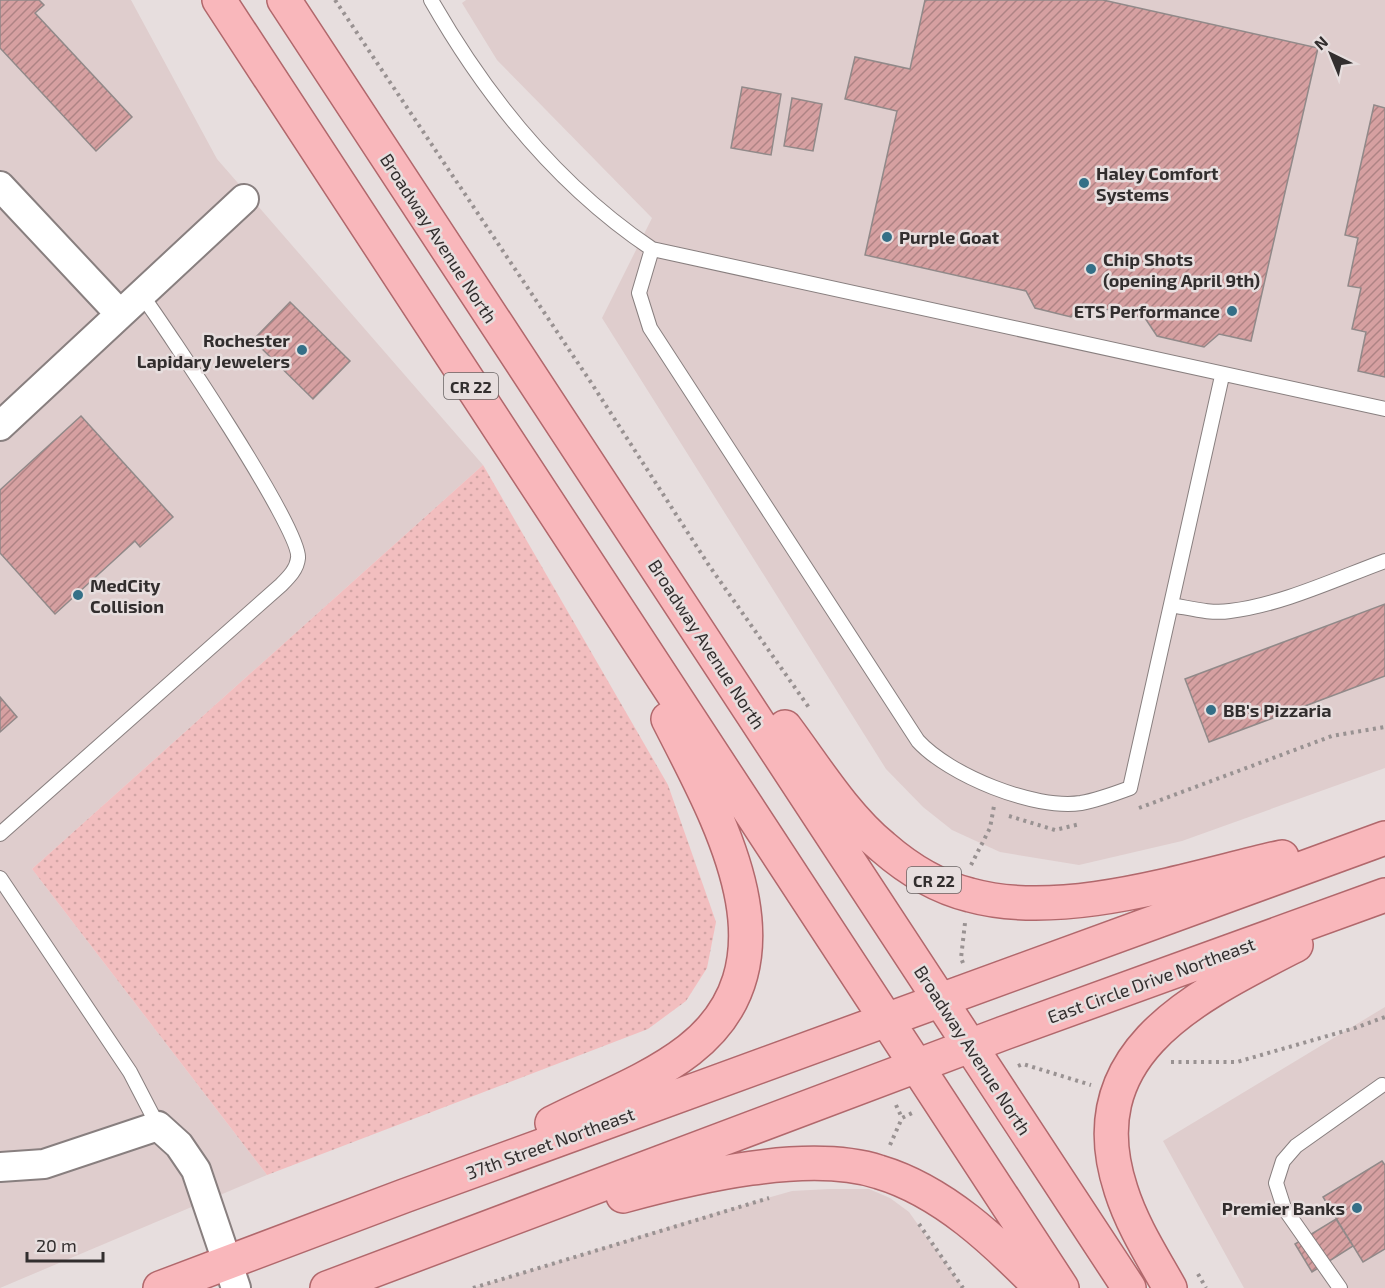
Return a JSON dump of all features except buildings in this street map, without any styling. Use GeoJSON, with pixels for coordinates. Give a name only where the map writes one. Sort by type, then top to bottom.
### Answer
{"type":"FeatureCollection","features":[{"type":"Feature","properties":{"kind":"main road","name":"CR 22"},"geometry":{"type":"LineString","coordinates":[[219,0],[918,1066]]}},
{"type":"Feature","properties":{"kind":"main road","name":"Broadway Avenue North"},"geometry":{"type":"LineString","coordinates":[[284,0],[1129,1288]]}},
{"type":"Feature","properties":{"kind":"main road","name":"CR 22"},"geometry":{"type":"LineString","coordinates":[[633,531],[863,826],[881,846],[902,862],[949,888],[995,901],[1023,903],[1106,897],[1292,855],[1385,829]]}},
{"type":"Feature","properties":{"kind":"main road"},"geometry":{"type":"LineString","coordinates":[[404,1196],[668,1064],[709,1032],[725,1013],[737,991],[746,944],[745,915],[741,885],[727,842],[669,720],[592,570]]}},
{"type":"Feature","properties":{"kind":"main road"},"geometry":{"type":"LineString","coordinates":[[940,1000],[1385,838]]}},
{"type":"Feature","properties":{"kind":"main road"},"geometry":{"type":"LineString","coordinates":[[1183,1279],[1135,1225],[1121,1191],[1111,1137],[1111,1114],[1116,1092],[1126,1069],[1140,1048],[1161,1026],[1187,1006],[1385,898]]}},
{"type":"Feature","properties":{"kind":"main road","name":"East Circle Drive Northeast"},"geometry":{"type":"LineString","coordinates":[[918,1066],[1385,898]]}},
{"type":"Feature","properties":{"kind":"main road","name":"37th Street Northeast"},"geometry":{"type":"LineString","coordinates":[[160,1288],[232,1275],[404,1196],[940,1000]]}},
{"type":"Feature","properties":{"kind":"main road"},"geometry":{"type":"LineString","coordinates":[[327,1288],[918,1066],[1062,1288]]}},
{"type":"Feature","properties":{"kind":"main road"},"geometry":{"type":"LineString","coordinates":[[441,1245],[633,1193],[731,1172],[781,1166],[835,1165],[878,1171],[929,1195],[982,1232],[1041,1288]]}},
{"type":"Feature","properties":{"kind":"street"},"geometry":{"type":"LineString","coordinates":[[0,186],[119,313]]}},
{"type":"Feature","properties":{"kind":"street"},"geometry":{"type":"LineString","coordinates":[[0,426],[244,199]]}},
{"type":"Feature","properties":{"kind":"street"},"geometry":{"type":"LineString","coordinates":[[0,1167],[44,1164],[159,1126],[179,1146],[196,1170],[232,1275]]}},
{"type":"Feature","properties":{"kind":"lane"},"geometry":{"type":"LineString","coordinates":[[431,0],[486,86],[560,175],[605,215],[652,249],[1385,410]]}},
{"type":"Feature","properties":{"kind":"lane"},"geometry":{"type":"LineString","coordinates":[[652,249],[639,293],[650,328],[883,691],[918,741],[947,766],[963,776],[1041,801],[1080,803],[1130,788],[1222,376]]}},
{"type":"Feature","properties":{"kind":"lane"},"geometry":{"type":"LineString","coordinates":[[0,834],[282,585],[293,572],[298,557],[294,537],[271,496],[170,334],[141,294]]}},
{"type":"Feature","properties":{"kind":"lane"},"geometry":{"type":"LineString","coordinates":[[1171,605],[1205,612],[1229,612],[1255,607],[1385,561]]}},
{"type":"Feature","properties":{"kind":"lane"},"geometry":{"type":"LineString","coordinates":[[0,878],[123,1062],[159,1126]]}},
{"type":"Feature","properties":{"kind":"lane"},"geometry":{"type":"LineString","coordinates":[[1340,1288],[1284,1208],[1276,1183],[1283,1161],[1296,1146],[1382,1084]]}},
{"type":"Feature","properties":{"kind":"path"},"geometry":{"type":"LineString","coordinates":[[335,0],[592,384],[708,564],[817,719]]}},
{"type":"Feature","properties":{"kind":"path"},"geometry":{"type":"LineString","coordinates":[[1137,808],[1332,736],[1385,727]]}},
{"type":"Feature","properties":{"kind":"path"},"geometry":{"type":"LineString","coordinates":[[959,862],[970,868],[990,828],[994,810],[1023,822],[1055,830],[1082,824]]}},
{"type":"Feature","properties":{"kind":"path"},"geometry":{"type":"LineString","coordinates":[[1169,1062],[1179,1060],[1213,1064],[1237,1062],[1385,1017]]}},
{"type":"Feature","properties":{"kind":"path"},"geometry":{"type":"LineString","coordinates":[[1023,1064],[1116,1092]]}},
{"type":"Feature","properties":{"kind":"path"},"geometry":{"type":"LineString","coordinates":[[473,1288],[781,1194]]}},
{"type":"Feature","properties":{"kind":"path"},"geometry":{"type":"LineString","coordinates":[[916,1220],[963,1288]]}},
{"type":"Feature","properties":{"kind":"path"},"geometry":{"type":"LineString","coordinates":[[1183,1279],[1206,1288]]}},
{"type":"Feature","properties":{"kind":"shaded area"},"geometry":{"type":"Polygon","coordinates":[[[0,0],[131,0],[217,159],[483,465],[32,869],[267,1175],[0,1288],[0,0]]]}},
{"type":"Feature","properties":{"kind":"shaded area"},"geometry":{"type":"Polygon","coordinates":[[[466,0],[1385,0],[1385,768],[1182,841],[1079,865],[1000,852],[952,830],[923,807],[886,769],[602,318],[652,218],[497,60],[462,3],[466,0]]]}},
{"type":"Feature","properties":{"kind":"shaded area"},"geometry":{"type":"Polygon","coordinates":[[[483,465],[668,785],[716,922],[707,968],[686,1001],[648,1029],[267,1175],[32,869],[483,465]]]}},
{"type":"Feature","properties":{"kind":"shaded area"},"geometry":{"type":"Polygon","coordinates":[[[1385,1007],[1385,1288],[1244,1288],[1163,1141],[1385,1007]]]}},
{"type":"Feature","properties":{"kind":"shaded area"},"geometry":{"type":"Polygon","coordinates":[[[869,1189],[890,1198],[909,1212],[963,1288],[473,1288],[792,1191],[869,1189]]]}},
{"type":"Feature","properties":{"kind":"place","name":"Haley Comfort Systems"},"geometry":{"type":"Point","coordinates":[1084,183]}},
{"type":"Feature","properties":{"kind":"place","name":"Purple Goat"},"geometry":{"type":"Point","coordinates":[887,237]}},
{"type":"Feature","properties":{"kind":"place","name":"Chip Shots (opening April 9th)"},"geometry":{"type":"Point","coordinates":[1091,269]}},
{"type":"Feature","properties":{"kind":"place","name":"ETS Performance"},"geometry":{"type":"Point","coordinates":[1232,311]}},
{"type":"Feature","properties":{"kind":"place","name":"Rochester Lapidary Jewelers"},"geometry":{"type":"Point","coordinates":[302,350]}},
{"type":"Feature","properties":{"kind":"place","name":"MedCity Collision"},"geometry":{"type":"Point","coordinates":[78,595]}},
{"type":"Feature","properties":{"kind":"place","name":"BB's Pizzaria"},"geometry":{"type":"Point","coordinates":[1211,710]}},
{"type":"Feature","properties":{"kind":"place","name":"Premier Banks"},"geometry":{"type":"Point","coordinates":[1357,1208]}}]}
